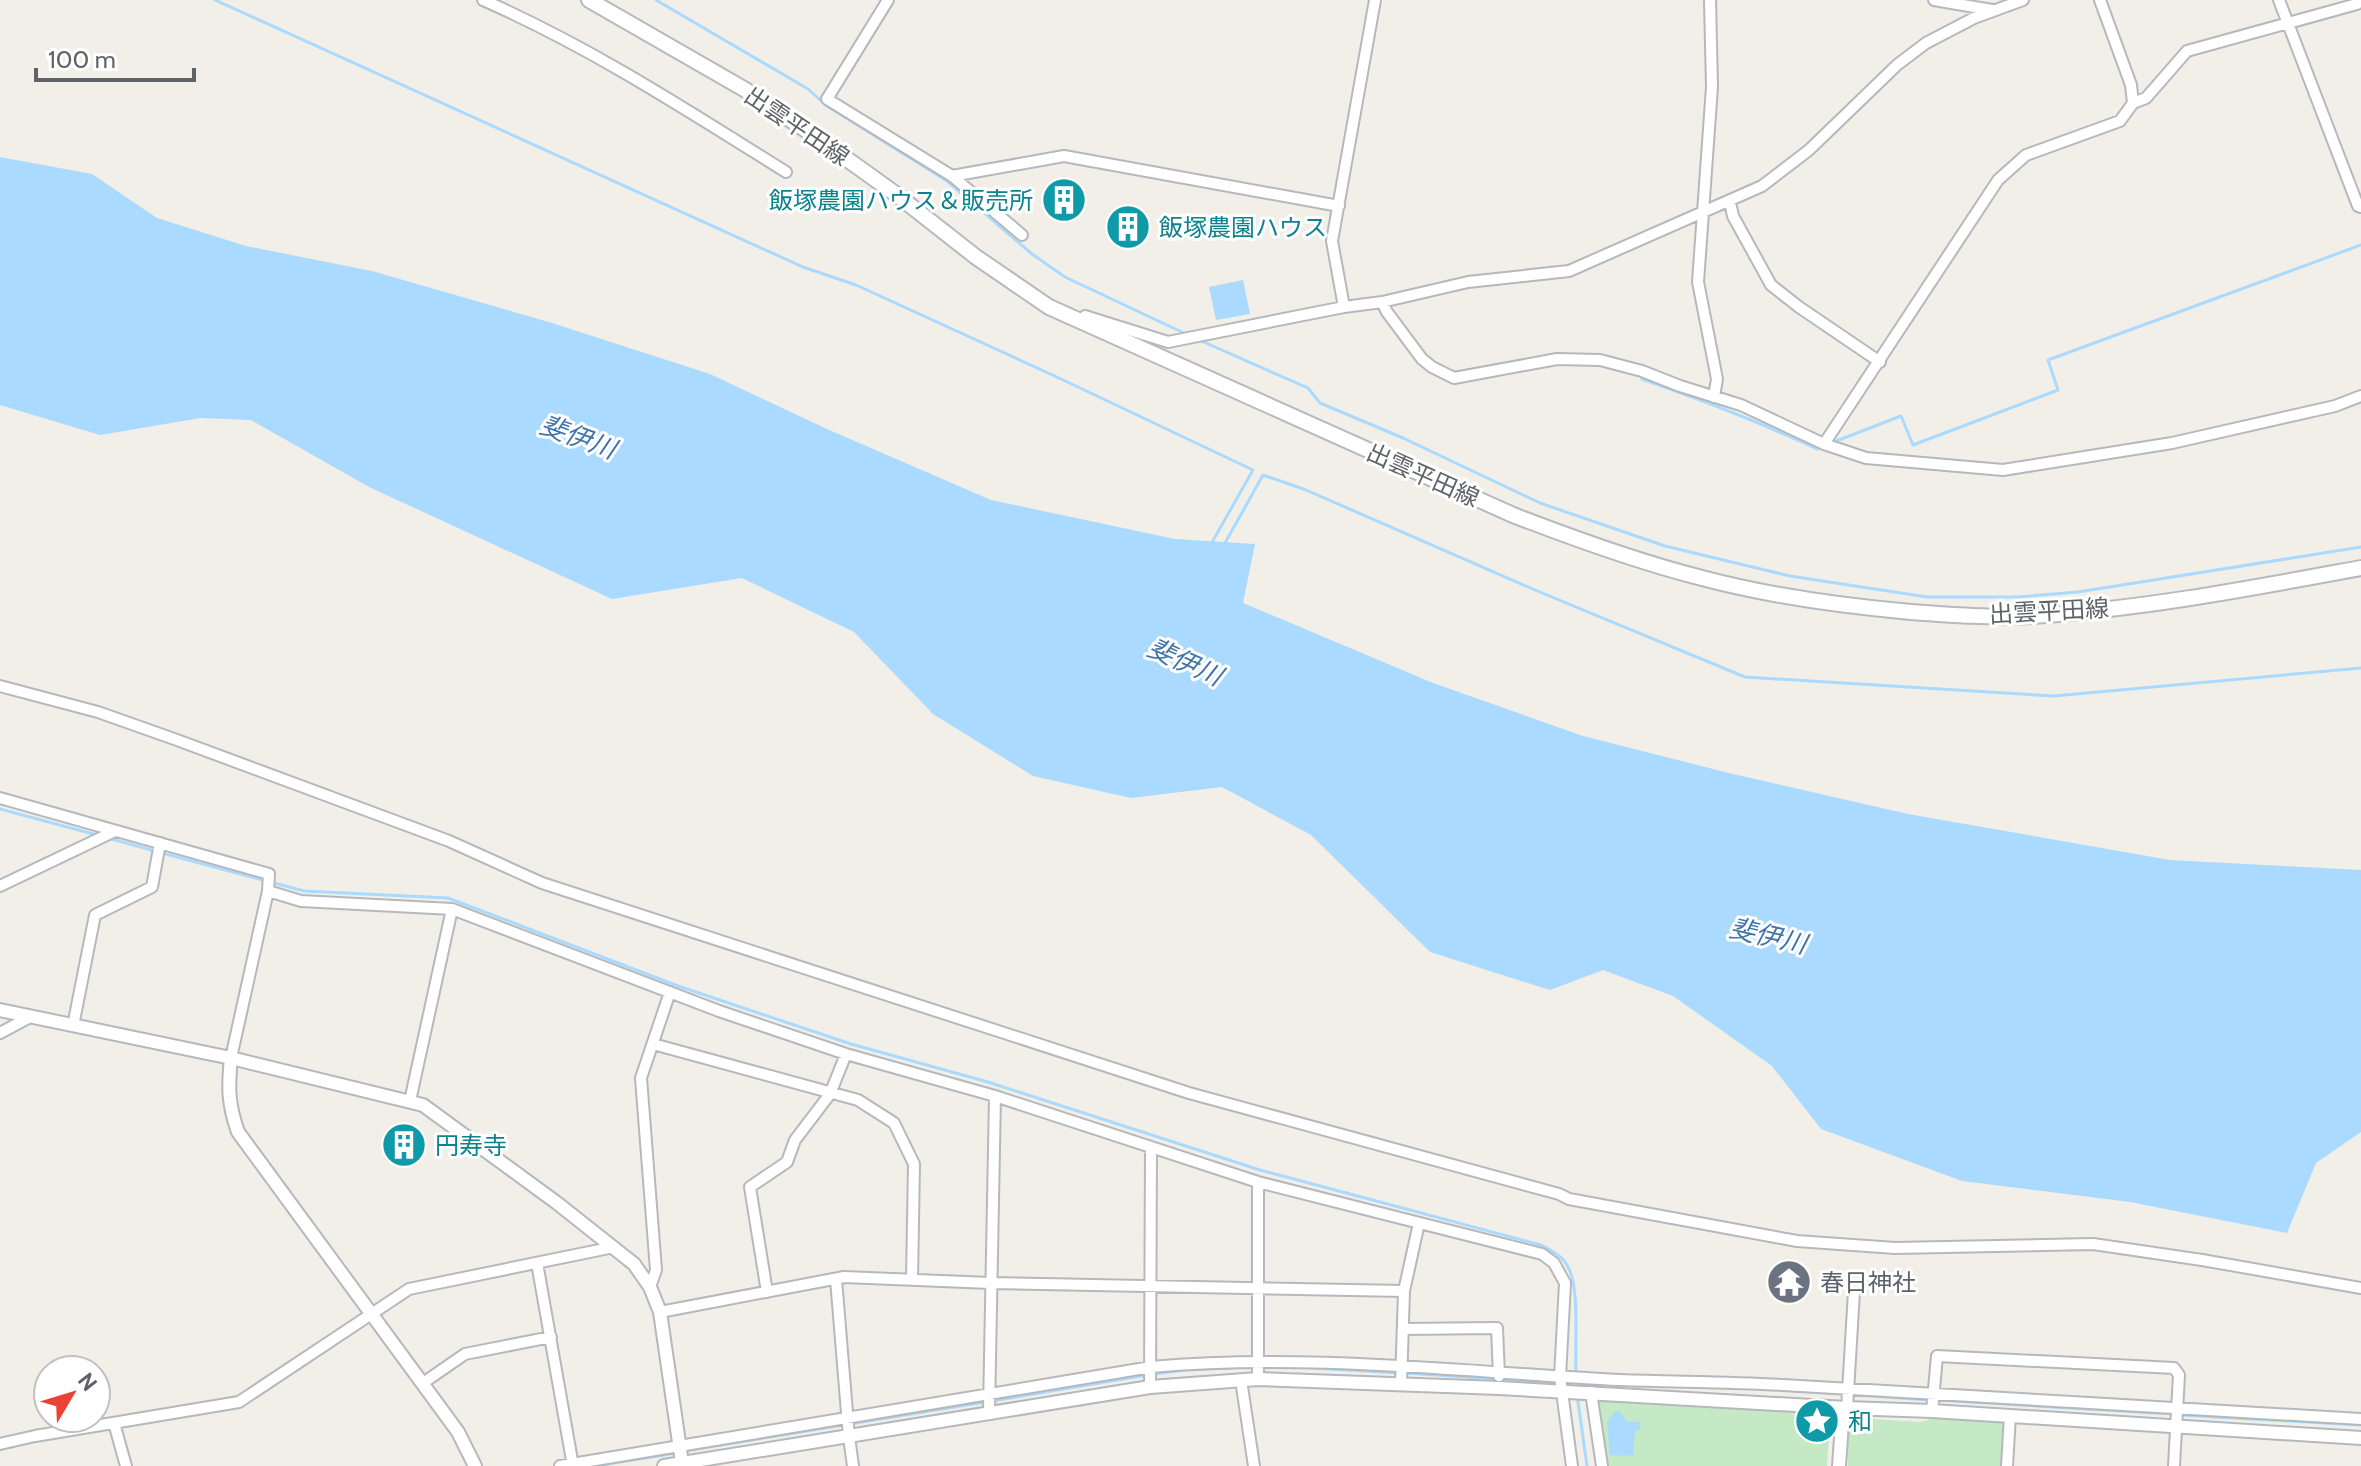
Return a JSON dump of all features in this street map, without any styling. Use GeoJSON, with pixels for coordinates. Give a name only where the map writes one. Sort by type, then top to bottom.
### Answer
{"type":"FeatureCollection","features":[{"type":"Feature","properties":{"kind":"main road","name":"出雲平田線"},"geometry":{"type":"LineString","coordinates":[[589,0],[744,89],[812,134],[976,257],[1049,307],[1513,515],[1573,538],[1703,579],[1869,608],[1957,616],[2030,616],[2199,598],[2361,568]]}},
{"type":"Feature","properties":{"kind":"street"},"geometry":{"type":"LineString","coordinates":[[483,0],[532,21],[646,83],[786,172]]}},
{"type":"Feature","properties":{"kind":"street"},"geometry":{"type":"LineString","coordinates":[[888,0],[827,99],[952,176],[1022,235]]}},
{"type":"Feature","properties":{"kind":"street"},"geometry":{"type":"LineString","coordinates":[[1344,307],[1332,241],[1375,0]]}},
{"type":"Feature","properties":{"kind":"street"},"geometry":{"type":"LineString","coordinates":[[1710,0],[1712,87],[1698,282],[1717,379],[1714,397]]}},
{"type":"Feature","properties":{"kind":"street"},"geometry":{"type":"LineString","coordinates":[[1934,0],[1995,10]]}},
{"type":"Feature","properties":{"kind":"street"},"geometry":{"type":"LineString","coordinates":[[1049,307],[1063,308],[1168,342],[1382,302],[1468,282],[1569,271],[1762,186],[1809,150],[1897,65],[1926,43],[1974,18],[2023,0]]}},
{"type":"Feature","properties":{"kind":"street"},"geometry":{"type":"LineString","coordinates":[[2100,0],[2131,85],[2133,103]]}},
{"type":"Feature","properties":{"kind":"street"},"geometry":{"type":"LineString","coordinates":[[2279,0],[2358,206],[2361,207]]}},
{"type":"Feature","properties":{"kind":"street"},"geometry":{"type":"LineString","coordinates":[[1824,444],[1998,180],[2026,155],[2120,121],[2133,103],[2146,98],[2187,51],[2361,1]]}},
{"type":"Feature","properties":{"kind":"street"},"geometry":{"type":"LineString","coordinates":[[952,176],[1064,156],[1339,206]]}},
{"type":"Feature","properties":{"kind":"street"},"geometry":{"type":"LineString","coordinates":[[1730,202],[1733,216],[1771,285],[1880,362]]}},
{"type":"Feature","properties":{"kind":"street"},"geometry":{"type":"LineString","coordinates":[[1382,302],[1422,359],[1454,378],[1557,359],[1600,360],[1741,405],[1824,444],[1866,458],[2003,470],[2172,443],[2335,406],[2361,396]]}},
{"type":"Feature","properties":{"kind":"street"},"geometry":{"type":"LineString","coordinates":[[0,686],[98,712],[251,767],[449,841],[557,888],[1189,1093],[1569,1199],[1797,1241],[1895,1248],[2093,1244],[2361,1288]]}},
{"type":"Feature","properties":{"kind":"street"},"geometry":{"type":"LineString","coordinates":[[1,798],[269,874],[268,891],[231,1058],[229,1100],[238,1132],[458,1432],[475,1466]]}},
{"type":"Feature","properties":{"kind":"street"},"geometry":{"type":"LineString","coordinates":[[0,886],[115,831]]}},
{"type":"Feature","properties":{"kind":"street"},"geometry":{"type":"LineString","coordinates":[[73,1026],[95,915],[152,887],[160,843]]}},
{"type":"Feature","properties":{"kind":"street"},"geometry":{"type":"LineString","coordinates":[[268,891],[301,901],[452,909],[670,992],[846,1054],[995,1096],[1258,1182],[1542,1254],[1554,1263],[1565,1283],[1560,1377],[1572,1466]]}},
{"type":"Feature","properties":{"kind":"street"},"geometry":{"type":"LineString","coordinates":[[410,1101],[452,909]]}},
{"type":"Feature","properties":{"kind":"street"},"geometry":{"type":"LineString","coordinates":[[650,1287],[656,1270],[641,1078],[670,992]]}},
{"type":"Feature","properties":{"kind":"street"},"geometry":{"type":"LineString","coordinates":[[0,1010],[231,1058],[423,1105],[634,1264],[650,1287],[660,1312],[682,1463]]}},
{"type":"Feature","properties":{"kind":"street"},"geometry":{"type":"LineString","coordinates":[[0,1033],[30,1017]]}},
{"type":"Feature","properties":{"kind":"street"},"geometry":{"type":"LineString","coordinates":[[653,1044],[858,1100],[894,1123],[914,1164],[912,1279]]}},
{"type":"Feature","properties":{"kind":"street"},"geometry":{"type":"LineString","coordinates":[[767,1292],[750,1187],[787,1162],[795,1140],[830,1094],[846,1054]]}},
{"type":"Feature","properties":{"kind":"street"},"geometry":{"type":"LineString","coordinates":[[989,1411],[995,1096]]}},
{"type":"Feature","properties":{"kind":"street"},"geometry":{"type":"LineString","coordinates":[[1150,1387],[1151,1148]]}},
{"type":"Feature","properties":{"kind":"street"},"geometry":{"type":"LineString","coordinates":[[1258,1182],[1258,1379]]}},
{"type":"Feature","properties":{"kind":"street"},"geometry":{"type":"LineString","coordinates":[[1401,1384],[1404,1291],[1419,1223]]}},
{"type":"Feature","properties":{"kind":"street"},"geometry":{"type":"LineString","coordinates":[[0,1444],[239,1402],[409,1289],[614,1247]]}},
{"type":"Feature","properties":{"kind":"street"},"geometry":{"type":"LineString","coordinates":[[537,1263],[573,1465]]}},
{"type":"Feature","properties":{"kind":"street"},"geometry":{"type":"LineString","coordinates":[[660,1312],[844,1277],[1404,1291]]}},
{"type":"Feature","properties":{"kind":"street"},"geometry":{"type":"LineString","coordinates":[[836,1279],[853,1466]]}},
{"type":"Feature","properties":{"kind":"street"},"geometry":{"type":"LineString","coordinates":[[1839,1466],[1848,1390],[1854,1292]]}},
{"type":"Feature","properties":{"kind":"street"},"geometry":{"type":"LineString","coordinates":[[1403,1329],[1497,1328],[1499,1388]]}},
{"type":"Feature","properties":{"kind":"street"},"geometry":{"type":"LineString","coordinates":[[423,1383],[465,1354],[551,1337]]}},
{"type":"Feature","properties":{"kind":"street"},"geometry":{"type":"LineString","coordinates":[[1933,1402],[1937,1356],[2174,1368],[2179,1375],[2174,1466]]}},
{"type":"Feature","properties":{"kind":"street"},"geometry":{"type":"LineString","coordinates":[[560,1466],[1151,1367],[1258,1361],[1781,1385],[1848,1390],[2010,1415],[2361,1438]]}},
{"type":"Feature","properties":{"kind":"street"},"geometry":{"type":"LineString","coordinates":[[664,1466],[1150,1387],[1258,1379],[1591,1392],[1845,1408],[1933,1402],[2179,1409],[2361,1419]]}},
{"type":"Feature","properties":{"kind":"street"},"geometry":{"type":"LineString","coordinates":[[1241,1380],[1254,1466]]}},
{"type":"Feature","properties":{"kind":"street"},"geometry":{"type":"LineString","coordinates":[[1668,1397],[1670,1382]]}},
{"type":"Feature","properties":{"kind":"street"},"geometry":{"type":"LineString","coordinates":[[1780,1403],[1781,1385]]}},
{"type":"Feature","properties":{"kind":"street"},"geometry":{"type":"LineString","coordinates":[[1591,1392],[1602,1466]]}},
{"type":"Feature","properties":{"kind":"street"},"geometry":{"type":"LineString","coordinates":[[2233,1412],[2233,1430]]}},
{"type":"Feature","properties":{"kind":"street"},"geometry":{"type":"LineString","coordinates":[[2270,1433],[2271,1414]]}},
{"type":"Feature","properties":{"kind":"street"},"geometry":{"type":"LineString","coordinates":[[2007,1466],[2010,1415]]}},
{"type":"Feature","properties":{"kind":"street"},"geometry":{"type":"LineString","coordinates":[[114,1423],[126,1466]]}},
{"type":"Feature","properties":{"kind":"green space"},"geometry":{"type":"Polygon","coordinates":[[[1601,1399],[1805,1411],[1826,1418],[1830,1425],[1827,1466],[1605,1466],[1597,1406],[1601,1399]]]}},
{"type":"Feature","properties":{"kind":"green space"},"geometry":{"type":"Polygon","coordinates":[[[1857,1418],[2007,1422],[2004,1466],[1848,1466],[1849,1434],[1857,1418]]]}},
{"type":"Feature","properties":{"kind":"water","name":"斐伊川"},"geometry":{"type":"Polygon","coordinates":[[[0,157],[92,174],[157,218],[246,246],[372,271],[552,323],[710,374],[991,500],[1175,539],[1255,544],[1243,603],[1433,683],[1583,736],[1908,814],[2170,860],[2361,870],[2361,1132],[2316,1163],[2287,1233],[2130,1202],[1962,1181],[1821,1129],[1772,1066],[1673,996],[1603,970],[1550,990],[1430,952],[1311,835],[1222,787],[1131,798],[1033,776],[933,714],[854,632],[742,578],[612,599],[369,487],[251,420],[201,418],[100,435],[0,405],[0,157]]]}},
{"type":"Feature","properties":{"kind":"water"},"geometry":{"type":"Polygon","coordinates":[[[1243,280],[1250,314],[1216,320],[1209,287],[1243,280]]]}},
{"type":"Feature","properties":{"kind":"water"},"geometry":{"type":"Polygon","coordinates":[[[1619,1411],[1627,1421],[1640,1422],[1640,1430],[1635,1431],[1633,1456],[1610,1455],[1607,1422],[1619,1411]]]}},
{"type":"Feature","properties":{"kind":"waterway"},"geometry":{"type":"LineString","coordinates":[[215,0],[803,267],[856,285],[1253,470],[1211,544]]}},
{"type":"Feature","properties":{"kind":"waterway"},"geometry":{"type":"LineString","coordinates":[[656,0],[808,89],[827,106],[947,181],[1032,254],[1065,277],[1188,335]]}},
{"type":"Feature","properties":{"kind":"waterway"},"geometry":{"type":"LineString","coordinates":[[1831,443],[1901,416],[1913,445],[2058,390],[2048,360],[2361,245]]}},
{"type":"Feature","properties":{"kind":"waterway"},"geometry":{"type":"LineString","coordinates":[[1199,340],[1308,388],[1320,403],[1403,438],[1540,503],[1665,546],[1790,576],[1927,597],[2018,597],[2078,592],[2361,547]]}},
{"type":"Feature","properties":{"kind":"waterway"},"geometry":{"type":"LineString","coordinates":[[1642,379],[1731,412],[1817,449],[1824,446]]}},
{"type":"Feature","properties":{"kind":"waterway"},"geometry":{"type":"LineString","coordinates":[[1225,543],[1263,475],[1306,490],[1745,677],[2054,696],[2361,668]]}},
{"type":"Feature","properties":{"kind":"waterway"},"geometry":{"type":"LineString","coordinates":[[0,809],[97,835]]}},
{"type":"Feature","properties":{"kind":"waterway"},"geometry":{"type":"LineString","coordinates":[[108,838],[155,851]]}},
{"type":"Feature","properties":{"kind":"waterway"},"geometry":{"type":"LineString","coordinates":[[162,853],[304,891],[448,898],[678,986],[851,1044],[988,1082],[1260,1170],[1541,1245],[1564,1261],[1573,1280],[1577,1387]]}},
{"type":"Feature","properties":{"kind":"waterway"},"geometry":{"type":"LineString","coordinates":[[1154,1374],[1230,1368]]}},
{"type":"Feature","properties":{"kind":"waterway"},"geometry":{"type":"LineString","coordinates":[[1314,1368],[1398,1373]]}},
{"type":"Feature","properties":{"kind":"waterway"},"geometry":{"type":"LineString","coordinates":[[1406,1373],[1558,1383]]}},
{"type":"Feature","properties":{"kind":"waterway"},"geometry":{"type":"LineString","coordinates":[[992,1401],[1147,1375]]}},
{"type":"Feature","properties":{"kind":"waterway"},"geometry":{"type":"LineString","coordinates":[[1565,1383],[1738,1388]]}},
{"type":"Feature","properties":{"kind":"waterway"},"geometry":{"type":"LineString","coordinates":[[1769,1389],[1929,1400]]}},
{"type":"Feature","properties":{"kind":"waterway"},"geometry":{"type":"LineString","coordinates":[[1577,1395],[1587,1466]]}},
{"type":"Feature","properties":{"kind":"waterway"},"geometry":{"type":"LineString","coordinates":[[1937,1400],[2173,1414]]}},
{"type":"Feature","properties":{"kind":"waterway"},"geometry":{"type":"LineString","coordinates":[[684,1451],[985,1402]]}},
{"type":"Feature","properties":{"kind":"waterway"},"geometry":{"type":"LineString","coordinates":[[2180,1415],[2361,1425]]}},
{"type":"Feature","properties":{"kind":"waterway"},"geometry":{"type":"LineString","coordinates":[[594,1466],[677,1453]]}},
{"type":"Feature","properties":{"kind":"place","name":"飯塚農園ハウス＆販売所"},"geometry":{"type":"Point","coordinates":[1064,200]}},
{"type":"Feature","properties":{"kind":"place","name":"飯塚農園ハウス"},"geometry":{"type":"Point","coordinates":[1128,227]}},
{"type":"Feature","properties":{"kind":"place","name":"円寿寺"},"geometry":{"type":"Point","coordinates":[404,1145]}},
{"type":"Feature","properties":{"kind":"place","name":"春日神社"},"geometry":{"type":"Point","coordinates":[1789,1282]}},
{"type":"Feature","properties":{"kind":"place","name":"和"},"geometry":{"type":"Point","coordinates":[1817,1421]}}]}
